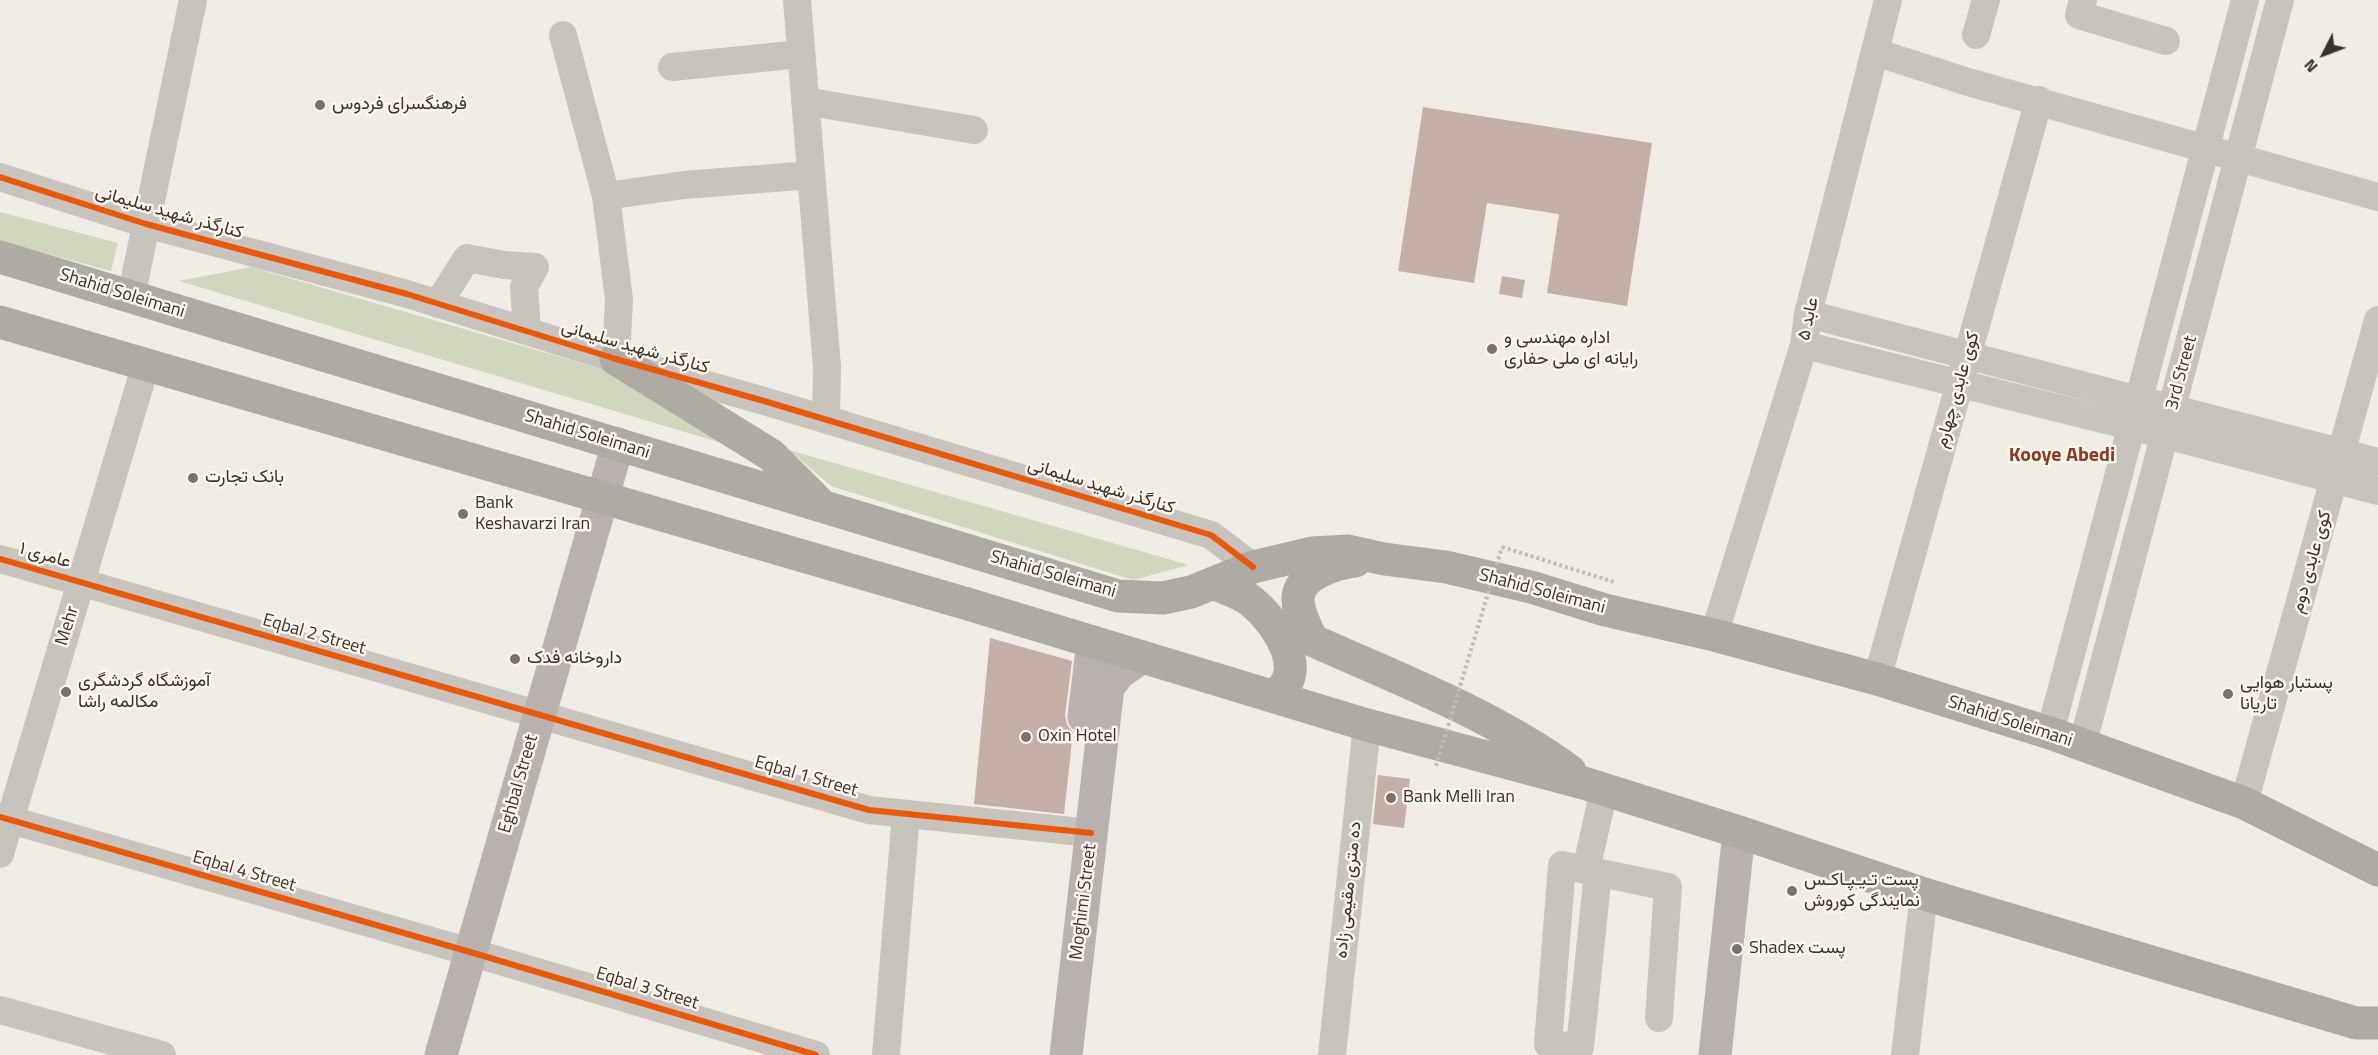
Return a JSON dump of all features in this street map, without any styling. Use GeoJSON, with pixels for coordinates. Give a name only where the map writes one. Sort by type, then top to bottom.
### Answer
{"type":"FeatureCollection","features":[{"type":"Feature","properties":{"kind":"highway","name":"Shahid Soleimani"},"geometry":{"type":"LineString","coordinates":[[0,257],[1118,596],[1163,598],[1191,592],[1253,567],[1312,553],[1348,551],[1384,559],[1446,567],[1531,587],[1605,610],[1714,635],[1877,679],[2050,733],[2244,803],[2378,870]]}},
{"type":"Feature","properties":{"kind":"highway"},"geometry":{"type":"LineString","coordinates":[[0,322],[602,497],[1367,725],[1595,787],[1924,894],[2356,1023],[2378,1023]]}},
{"type":"Feature","properties":{"kind":"highway"},"geometry":{"type":"LineString","coordinates":[[616,359],[771,455],[822,507]]}},
{"type":"Feature","properties":{"kind":"highway"},"geometry":{"type":"LineString","coordinates":[[1384,559],[1346,562],[1318,573],[1305,584],[1298,597],[1302,619],[1312,640],[1498,725],[1595,787]]}},
{"type":"Feature","properties":{"kind":"highway"},"geometry":{"type":"LineString","coordinates":[[1214,583],[1251,601],[1274,624],[1284,640],[1291,672],[1283,691],[1274,696]]}},
{"type":"Feature","properties":{"kind":"main road","name":"Eghbal Street"},"geometry":{"type":"LineString","coordinates":[[441,1055],[618,444]]}},
{"type":"Feature","properties":{"kind":"main road","name":"Moghimi Street"},"geometry":{"type":"LineString","coordinates":[[1066,1055],[1093,642]]}},
{"type":"Feature","properties":{"kind":"main road","name":"Moghimi Street"},"geometry":{"type":"LineString","coordinates":[[1047,1055],[1082,832],[1108,687],[1119,673],[1142,657]]}},
{"type":"Feature","properties":{"kind":"main road"},"geometry":{"type":"LineString","coordinates":[[1715,1055],[1739,832]]}},
{"type":"Feature","properties":{"kind":"street"},"geometry":{"type":"LineString","coordinates":[[131,297],[193,0]]}},
{"type":"Feature","properties":{"kind":"street"},"geometry":{"type":"LineString","coordinates":[[797,0],[827,367],[826,419]]}},
{"type":"Feature","properties":{"kind":"street","name":"عابد ۵"},"geometry":{"type":"LineString","coordinates":[[1714,635],[1804,345],[1809,314],[1888,0]]}},
{"type":"Feature","properties":{"kind":"street"},"geometry":{"type":"LineString","coordinates":[[1976,35],[1986,0]]}},
{"type":"Feature","properties":{"kind":"street"},"geometry":{"type":"LineString","coordinates":[[2083,0],[2079,15],[2166,41]]}},
{"type":"Feature","properties":{"kind":"street","name":"3rd Street"},"geometry":{"type":"LineString","coordinates":[[2050,733],[2245,0]]}},
{"type":"Feature","properties":{"kind":"street","name":"3rd Street"},"geometry":{"type":"LineString","coordinates":[[2082,746],[2170,422],[2280,0]]}},
{"type":"Feature","properties":{"kind":"street"},"geometry":{"type":"LineString","coordinates":[[563,34],[606,196],[620,299],[616,359]]}},
{"type":"Feature","properties":{"kind":"street"},"geometry":{"type":"LineString","coordinates":[[1875,52],[1968,82],[2039,100],[2205,150],[2378,197]]}},
{"type":"Feature","properties":{"kind":"street"},"geometry":{"type":"LineString","coordinates":[[672,66],[801,54]]}},
{"type":"Feature","properties":{"kind":"street","name":"کوی عابدی چهارم"},"geometry":{"type":"LineString","coordinates":[[1877,679],[2039,100]]}},
{"type":"Feature","properties":{"kind":"street"},"geometry":{"type":"LineString","coordinates":[[806,101],[974,130]]}},
{"type":"Feature","properties":{"kind":"street"},"geometry":{"type":"LineString","coordinates":[[606,196],[684,184],[812,175]]}},
{"type":"Feature","properties":{"kind":"street","name":"کنارگذر شهید سلیمانی"},"geometry":{"type":"LineString","coordinates":[[0,177],[146,224],[438,304],[1211,535],[1253,567]]}},
{"type":"Feature","properties":{"kind":"street"},"geometry":{"type":"LineString","coordinates":[[438,304],[467,258],[504,265],[535,267],[524,287],[526,332]]}},
{"type":"Feature","properties":{"kind":"street"},"geometry":{"type":"LineString","coordinates":[[1809,314],[1967,356],[2136,413],[2339,466],[2378,491]]}},
{"type":"Feature","properties":{"kind":"street","name":"کوی عابدی دوم"},"geometry":{"type":"LineString","coordinates":[[2244,803],[2378,320]]}},
{"type":"Feature","properties":{"kind":"street"},"geometry":{"type":"LineString","coordinates":[[1804,345],[1960,383],[2136,413]]}},
{"type":"Feature","properties":{"kind":"street","name":"Mehr"},"geometry":{"type":"LineString","coordinates":[[0,854],[5,819],[81,582],[146,364]]}},
{"type":"Feature","properties":{"kind":"street"},"geometry":{"type":"LineString","coordinates":[[2339,466],[2378,462]]}},
{"type":"Feature","properties":{"kind":"street","name":"عامری ۱"},"geometry":{"type":"LineString","coordinates":[[0,559],[81,582]]}},
{"type":"Feature","properties":{"kind":"street","name":"Eqbal 2 Street"},"geometry":{"type":"LineString","coordinates":[[81,582],[538,716]]}},
{"type":"Feature","properties":{"kind":"street","name":"Eqbal 1 Street"},"geometry":{"type":"LineString","coordinates":[[538,716],[869,810],[1082,832]]}},
{"type":"Feature","properties":{"kind":"street","name":"ده متری مقیمی زاده"},"geometry":{"type":"LineString","coordinates":[[1332,1055],[1367,725]]}},
{"type":"Feature","properties":{"kind":"street"},"geometry":{"type":"LineString","coordinates":[[1595,787],[1592,871],[1580,1047],[1548,1044],[1562,865],[1592,871],[1668,887],[1659,1018]]}},
{"type":"Feature","properties":{"kind":"street"},"geometry":{"type":"LineString","coordinates":[[886,1055],[906,814]]}},
{"type":"Feature","properties":{"kind":"street","name":"Eqbal 4 Street"},"geometry":{"type":"LineString","coordinates":[[5,819],[470,952]]}},
{"type":"Feature","properties":{"kind":"street"},"geometry":{"type":"LineString","coordinates":[[1905,1055],[1924,894]]}},
{"type":"Feature","properties":{"kind":"street","name":"Eqbal 3 Street"},"geometry":{"type":"LineString","coordinates":[[470,952],[816,1055]]}},
{"type":"Feature","properties":{"kind":"street"},"geometry":{"type":"LineString","coordinates":[[0,1010],[162,1055]]}},
{"type":"Feature","properties":{"kind":"path"},"geometry":{"type":"LineString","coordinates":[[1437,766],[1502,547],[1614,582]]}},
{"type":"Feature","properties":{"kind":"green space"},"geometry":{"type":"Polygon","coordinates":[[[0,212],[118,243],[111,271],[0,241],[0,212]]]}},
{"type":"Feature","properties":{"kind":"green space"},"geometry":{"type":"Polygon","coordinates":[[[251,267],[643,381],[725,444],[179,281],[251,267]]]}},
{"type":"Feature","properties":{"kind":"green space"},"geometry":{"type":"Polygon","coordinates":[[[789,450],[1189,565],[1133,580],[831,486],[789,450]]]}},
{"type":"Feature","properties":{"kind":"building"},"geometry":{"type":"Polygon","coordinates":[[[1423,107],[1652,143],[1627,306],[1547,293],[1559,214],[1487,203],[1474,283],[1398,271],[1423,107]]]}},
{"type":"Feature","properties":{"kind":"building"},"geometry":{"type":"Polygon","coordinates":[[[1502,276],[1525,280],[1522,298],[1499,294],[1502,276]]]}},
{"type":"Feature","properties":{"kind":"building","name":"Oxin Hotel"},"geometry":{"type":"Polygon","coordinates":[[[990,638],[1072,661],[1065,715],[1067,725],[1073,732],[1064,814],[974,804],[990,638]]]}},
{"type":"Feature","properties":{"kind":"building"},"geometry":{"type":"Polygon","coordinates":[[[1378,775],[1410,779],[1404,828],[1373,824],[1378,775]]]}},
{"type":"Feature","properties":{"kind":"cycle path"},"geometry":{"type":"LineString","coordinates":[[0,177],[146,224],[407,294],[616,359],[1211,535],[1253,567]]}},
{"type":"Feature","properties":{"kind":"cycle path"},"geometry":{"type":"LineString","coordinates":[[0,559],[869,810],[1091,833]]}},
{"type":"Feature","properties":{"kind":"cycle path"},"geometry":{"type":"LineString","coordinates":[[0,817],[470,952],[816,1055]]}},
{"type":"Feature","properties":{"kind":"place","name":"فرهنگسرای فردوس"},"geometry":{"type":"Point","coordinates":[320,105]}},
{"type":"Feature","properties":{"kind":"place","name":"اداره مهندسی و رایانه ای ملی حفاری"},"geometry":{"type":"Point","coordinates":[1492,349]}},
{"type":"Feature","properties":{"kind":"place","name":"بانک تجارت"},"geometry":{"type":"Point","coordinates":[193,478]}},
{"type":"Feature","properties":{"kind":"place","name":"Bank Keshavarzi Iran"},"geometry":{"type":"Point","coordinates":[463,514]}},
{"type":"Feature","properties":{"kind":"place","name":"داروخانه فدک"},"geometry":{"type":"Point","coordinates":[515,659]}},
{"type":"Feature","properties":{"kind":"place","name":"آموزشگاه گردشگری مکالمه راشا"},"geometry":{"type":"Point","coordinates":[66,692]}},
{"type":"Feature","properties":{"kind":"place","name":"پستبار هوایی تاریانا"},"geometry":{"type":"Point","coordinates":[2228,694]}},
{"type":"Feature","properties":{"kind":"place","name":"Oxin Hotel"},"geometry":{"type":"Point","coordinates":[1026,737]}},
{"type":"Feature","properties":{"kind":"place","name":"Bank Melli Iran"},"geometry":{"type":"Point","coordinates":[1391,798]}},
{"type":"Feature","properties":{"kind":"place","name":"پست تـیـپـاکـس نمایندگی کوروش"},"geometry":{"type":"Point","coordinates":[1792,891]}},
{"type":"Feature","properties":{"kind":"place","name":"Shadex پست"},"geometry":{"type":"Point","coordinates":[1737,949]}},
{"type":"Feature","properties":{"kind":"district","name":"Kooye Abedi"},"geometry":{"type":"Point","coordinates":[2062,456]}}]}
